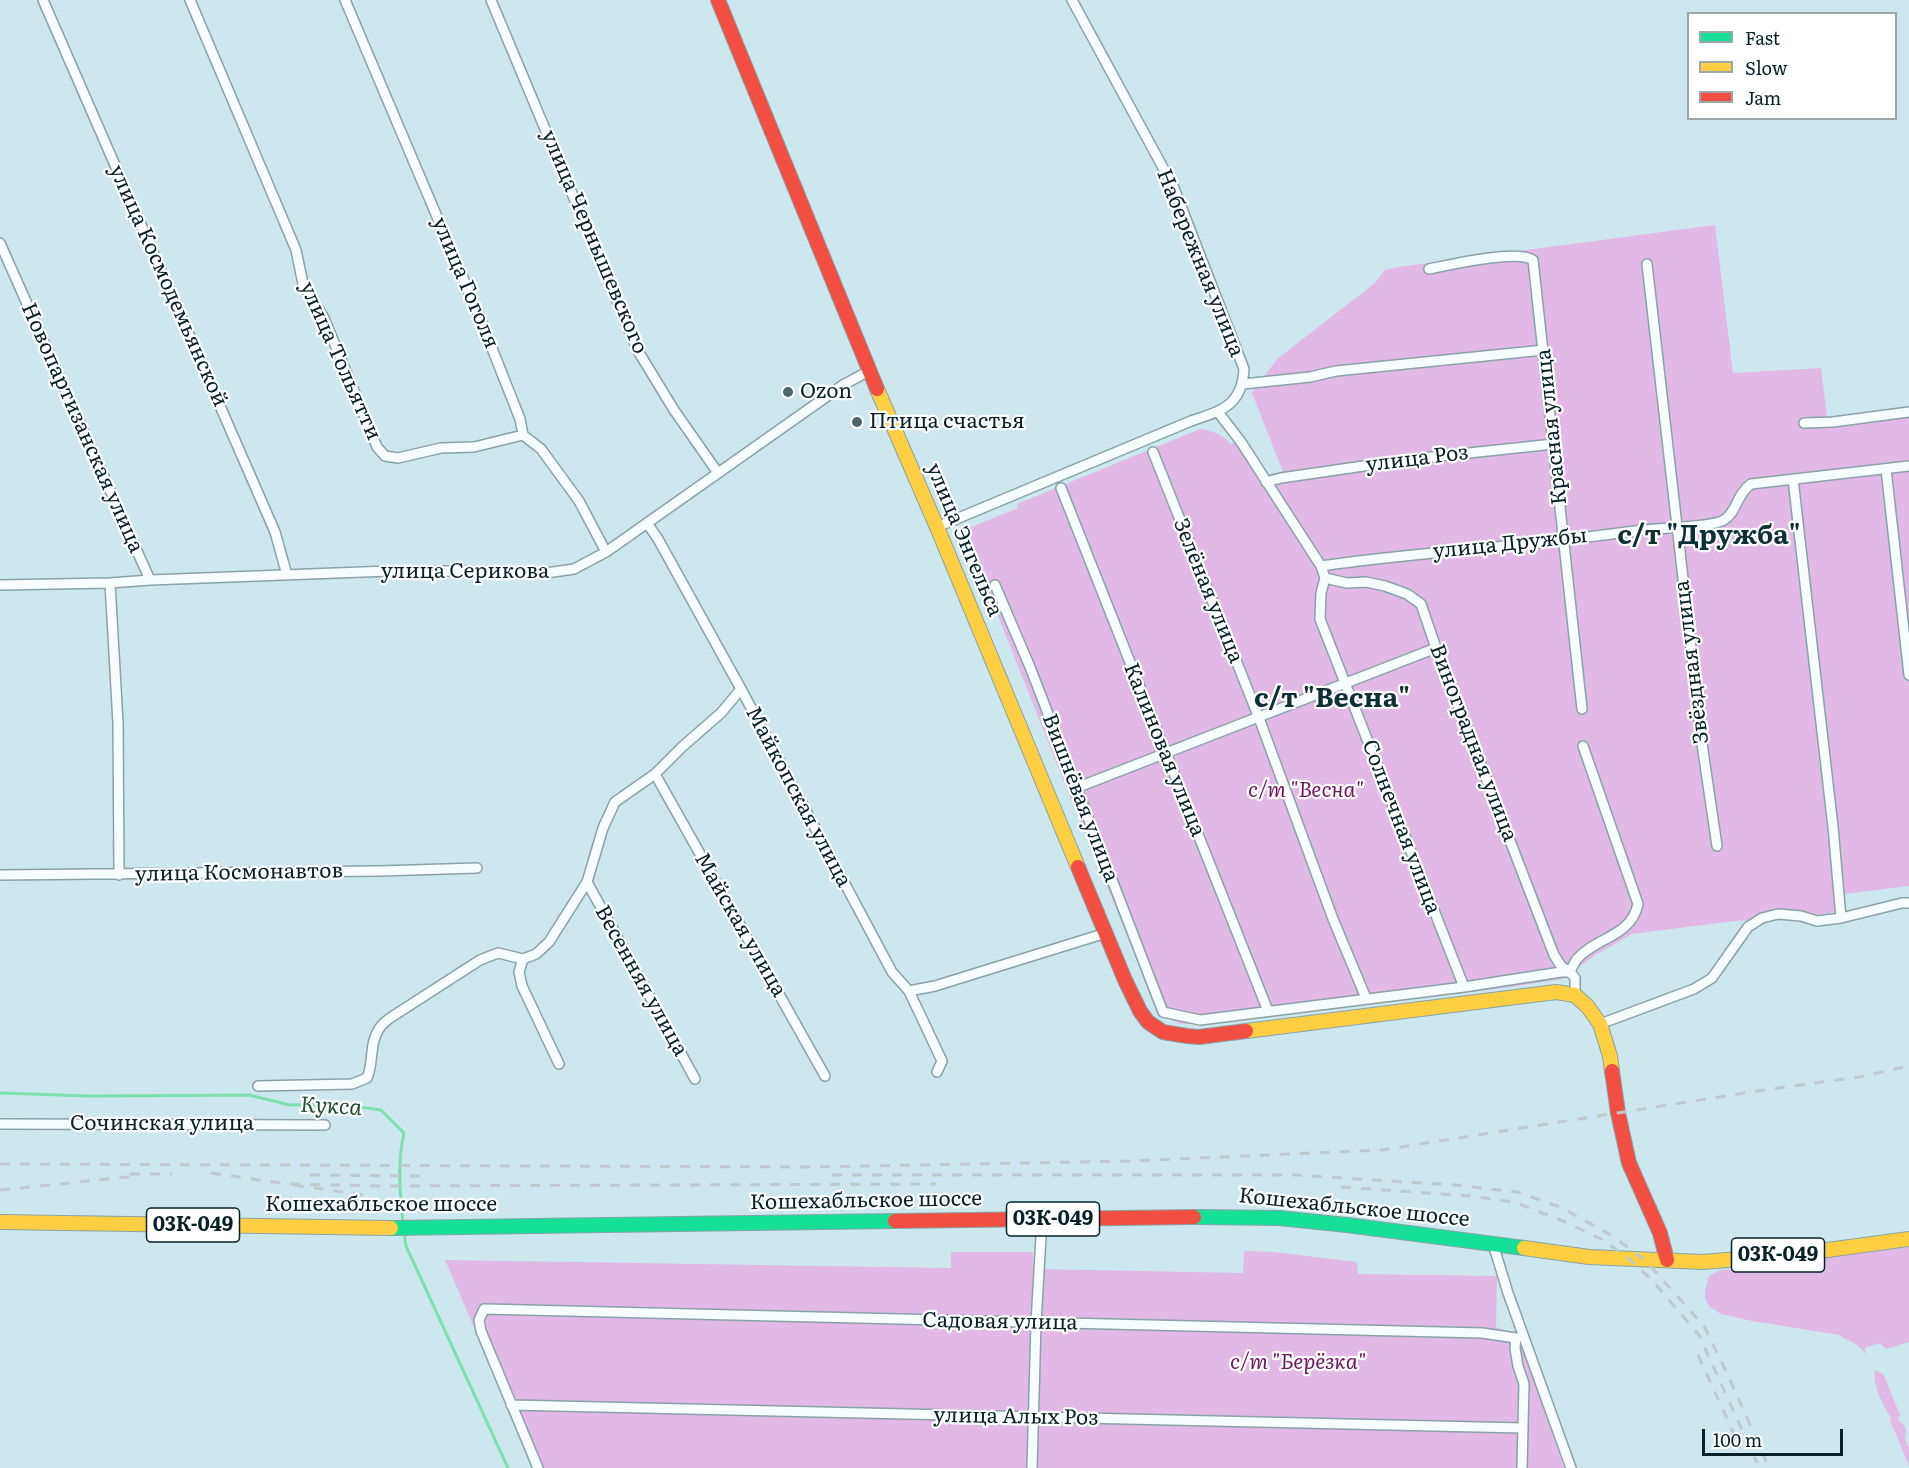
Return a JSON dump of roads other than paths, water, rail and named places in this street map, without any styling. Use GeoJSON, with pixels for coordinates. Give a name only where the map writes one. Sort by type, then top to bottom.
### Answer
{"type":"FeatureCollection","features":[{"type":"Feature","properties":{"kind":"main road","name":"улица Энгельса"},"geometry":{"type":"LineString","coordinates":[[718,0],[869,371],[937,527],[1106,933],[1136,1003],[1152,1026],[1176,1036],[1199,1037],[1534,994],[1556,992],[1575,995]]}},
{"type":"Feature","properties":{"kind":"main road"},"geometry":{"type":"LineString","coordinates":[[1575,995],[1588,1007],[1600,1024],[1610,1056],[1618,1113],[1629,1163],[1660,1233],[1667,1260]]}},
{"type":"Feature","properties":{"kind":"main road","name":"Кошехабльское шоссе"},"geometry":{"type":"LineString","coordinates":[[0,1222],[422,1228],[1279,1218],[1589,1257],[1703,1262],[1798,1254],[1909,1239]]}},
{"type":"Feature","properties":{"kind":"street","name":"улица Космодемьянской"},"geometry":{"type":"LineString","coordinates":[[43,0],[275,532],[287,575]]}},
{"type":"Feature","properties":{"kind":"street","name":"улица Тольятти"},"geometry":{"type":"LineString","coordinates":[[190,0],[296,250],[303,284],[324,318],[377,447],[385,456],[398,458],[441,448],[474,447],[523,435]]}},
{"type":"Feature","properties":{"kind":"street","name":"улица Гоголя"},"geometry":{"type":"LineString","coordinates":[[345,0],[480,318],[520,419],[523,435]]}},
{"type":"Feature","properties":{"kind":"street","name":"улица Чернышевского"},"geometry":{"type":"LineString","coordinates":[[491,0],[638,351],[659,387],[718,473]]}},
{"type":"Feature","properties":{"kind":"street","name":"Набережная улица"},"geometry":{"type":"LineString","coordinates":[[937,527],[1191,421],[1218,412],[1232,402],[1243,384],[1244,369],[1174,188],[1072,0]]}},
{"type":"Feature","properties":{"kind":"street","name":"Новопартизанская улица"},"geometry":{"type":"LineString","coordinates":[[0,243],[150,580]]}},
{"type":"Feature","properties":{"kind":"street","name":"Красная улица"},"geometry":{"type":"LineString","coordinates":[[1429,269],[1499,257],[1528,256],[1533,260],[1582,709]]}},
{"type":"Feature","properties":{"kind":"street","name":"Звёздная улица"},"geometry":{"type":"LineString","coordinates":[[1647,264],[1702,744],[1717,846]]}},
{"type":"Feature","properties":{"kind":"street"},"geometry":{"type":"LineString","coordinates":[[1243,384],[1336,371],[1544,350]]}},
{"type":"Feature","properties":{"kind":"street","name":"улица Серикова"},"geometry":{"type":"LineString","coordinates":[[0,585],[464,571],[546,573],[574,569],[606,552],[843,385],[869,371]]}},
{"type":"Feature","properties":{"kind":"street","name":"Солнечная улица"},"geometry":{"type":"LineString","coordinates":[[1218,412],[1241,442],[1321,566],[1325,578],[1321,593],[1320,619],[1464,987]]}},
{"type":"Feature","properties":{"kind":"street"},"geometry":{"type":"LineString","coordinates":[[1804,423],[1833,422],[1909,412]]}},
{"type":"Feature","properties":{"kind":"street"},"geometry":{"type":"LineString","coordinates":[[523,435],[541,449],[572,492],[606,552]]}},
{"type":"Feature","properties":{"kind":"street","name":"улица Роз"},"geometry":{"type":"LineString","coordinates":[[1266,482],[1412,459],[1554,444]]}},
{"type":"Feature","properties":{"kind":"street","name":"Зелёная улица"},"geometry":{"type":"LineString","coordinates":[[1153,452],[1259,718],[1333,919],[1366,998]]}},
{"type":"Feature","properties":{"kind":"street","name":"улица Дружбы"},"geometry":{"type":"LineString","coordinates":[[1321,566],[1676,526],[1713,524],[1724,520],[1731,514],[1742,491],[1751,484],[1909,466]]}},
{"type":"Feature","properties":{"kind":"street"},"geometry":{"type":"LineString","coordinates":[[1886,469],[1909,675]]}},
{"type":"Feature","properties":{"kind":"street"},"geometry":{"type":"LineString","coordinates":[[1793,478],[1841,918]]}},
{"type":"Feature","properties":{"kind":"street","name":"Калиновая улица"},"geometry":{"type":"LineString","coordinates":[[1061,488],[1268,1011]]}},
{"type":"Feature","properties":{"kind":"street","name":"Майкопская улица"},"geometry":{"type":"LineString","coordinates":[[647,524],[658,539],[741,689],[892,972],[909,991],[942,1061],[937,1072]]}},
{"type":"Feature","properties":{"kind":"street","name":"Виноградная улица"},"geometry":{"type":"LineString","coordinates":[[1325,578],[1347,583],[1366,582],[1385,586],[1407,594],[1421,604],[1554,955],[1561,966],[1570,972]]}},
{"type":"Feature","properties":{"kind":"street"},"geometry":{"type":"LineString","coordinates":[[110,583],[118,723],[119,875]]}},
{"type":"Feature","properties":{"kind":"street","name":"Вишнёвая улица"},"geometry":{"type":"LineString","coordinates":[[995,585],[1030,668],[1163,1012],[1200,1020],[1268,1011]]}},
{"type":"Feature","properties":{"kind":"street"},"geometry":{"type":"LineString","coordinates":[[1076,788],[1436,648]]}},
{"type":"Feature","properties":{"kind":"street"},"geometry":{"type":"LineString","coordinates":[[559,1064],[522,986],[519,972],[523,959],[536,954],[549,942],[587,882],[603,828],[615,802],[655,774],[681,747],[721,713],[741,689]]}},
{"type":"Feature","properties":{"kind":"street"},"geometry":{"type":"LineString","coordinates":[[1570,972],[1577,959],[1624,928],[1635,915],[1638,904],[1583,746]]}},
{"type":"Feature","properties":{"kind":"street","name":"Майская улица"},"geometry":{"type":"LineString","coordinates":[[655,774],[825,1076]]}},
{"type":"Feature","properties":{"kind":"street","name":"улица Космонавтов"},"geometry":{"type":"LineString","coordinates":[[0,875],[477,868]]}},
{"type":"Feature","properties":{"kind":"street","name":"Весенняя улица"},"geometry":{"type":"LineString","coordinates":[[587,882],[695,1079]]}},
{"type":"Feature","properties":{"kind":"street"},"geometry":{"type":"LineString","coordinates":[[1600,1024],[1694,989],[1712,978],[1748,927],[1762,918],[1778,914],[1802,916],[1817,921],[1841,918],[1907,901]]}},
{"type":"Feature","properties":{"kind":"street"},"geometry":{"type":"LineString","coordinates":[[909,991],[935,986],[1106,933]]}},
{"type":"Feature","properties":{"kind":"street","name":"Сочинская улица"},"geometry":{"type":"LineString","coordinates":[[258,1086],[352,1084],[367,1078],[372,1068],[372,1047],[379,1029],[390,1018],[480,960],[498,953],[523,959]]}},
{"type":"Feature","properties":{"kind":"street"},"geometry":{"type":"LineString","coordinates":[[1268,1011],[1570,972]]}},
{"type":"Feature","properties":{"kind":"street"},"geometry":{"type":"LineString","coordinates":[[1570,972],[1575,978],[1575,995]]}},
{"type":"Feature","properties":{"kind":"street","name":"Сочинская улица"},"geometry":{"type":"LineString","coordinates":[[0,1124],[325,1125]]}},
{"type":"Feature","properties":{"kind":"street"},"geometry":{"type":"LineString","coordinates":[[1032,1468],[1036,1323],[1042,1219]]}},
{"type":"Feature","properties":{"kind":"street"},"geometry":{"type":"LineString","coordinates":[[1493,1244],[1519,1335],[1571,1468]]}},
{"type":"Feature","properties":{"kind":"street","name":"Садовая улица"},"geometry":{"type":"LineString","coordinates":[[511,1406],[481,1331],[479,1320],[484,1309],[1519,1335]]}},
{"type":"Feature","properties":{"kind":"street"},"geometry":{"type":"LineString","coordinates":[[1519,1335],[1515,1348],[1524,1384],[1522,1468]]}},
{"type":"Feature","properties":{"kind":"street"},"geometry":{"type":"LineString","coordinates":[[511,1406],[538,1468]]}},
{"type":"Feature","properties":{"kind":"street","name":"улица Алых Роз"},"geometry":{"type":"LineString","coordinates":[[511,1406],[1522,1428]]}},
{"type":"Feature","properties":{"kind":"waterway","name":"Кукса"},"geometry":{"type":"LineString","coordinates":[[0,1093],[89,1096],[249,1095],[290,1105],[345,1105],[381,1110],[404,1133],[400,1166],[403,1223]]}},
{"type":"Feature","properties":{"kind":"waterway","name":"Кукса"},"geometry":{"type":"LineString","coordinates":[[404,1232],[406,1246],[508,1468]]}},
{"type":"Feature","properties":{"kind":"railway"},"geometry":{"type":"LineString","coordinates":[[0,1164],[812,1167],[1130,1161],[1382,1150],[1859,1077],[1909,1066]]}},
{"type":"Feature","properties":{"kind":"railway"},"geometry":{"type":"LineString","coordinates":[[211,1173],[287,1184]]}},
{"type":"Feature","properties":{"kind":"railway"},"geometry":{"type":"LineString","coordinates":[[130,1174],[172,1174]]}},
{"type":"Feature","properties":{"kind":"railway"},"geometry":{"type":"LineString","coordinates":[[310,1175],[421,1176]]}},
{"type":"Feature","properties":{"kind":"railway"},"geometry":{"type":"LineString","coordinates":[[832,1175],[1296,1175],[1455,1185],[1517,1192],[1560,1207],[1611,1235],[1644,1259],[1704,1326],[1769,1468]]}},
{"type":"Feature","properties":{"kind":"railway"},"geometry":{"type":"LineString","coordinates":[[0,1190],[137,1176]]}},
{"type":"Feature","properties":{"kind":"railway"},"geometry":{"type":"LineString","coordinates":[[363,1195],[287,1184],[385,1186],[936,1184]]}},
{"type":"Feature","properties":{"kind":"railway"},"geometry":{"type":"LineString","coordinates":[[1341,1187],[1470,1196],[1514,1202],[1603,1240],[1650,1278],[1699,1335],[1757,1463]]}},
{"type":"Feature","properties":{"kind":"railway"},"geometry":{"type":"LineString","coordinates":[[1698,1355],[1734,1434]]}},
{"type":"Feature","properties":{"kind":"place","name":"Ozon"},"geometry":{"type":"Point","coordinates":[788,392]}},
{"type":"Feature","properties":{"kind":"place","name":"Птица счастья"},"geometry":{"type":"Point","coordinates":[857,422]}},
{"type":"Feature","properties":{"kind":"district","name":"с/т \"Дружба\""},"geometry":{"type":"Point","coordinates":[1709,536]}},
{"type":"Feature","properties":{"kind":"district","name":"с/т \"Весна\""},"geometry":{"type":"Point","coordinates":[1332,699]}},
{"type":"Feature","properties":{"kind":"park label","name":"с/т \"Берёзка\""},"geometry":{"type":"Point","coordinates":[1298,1363]}}]}
